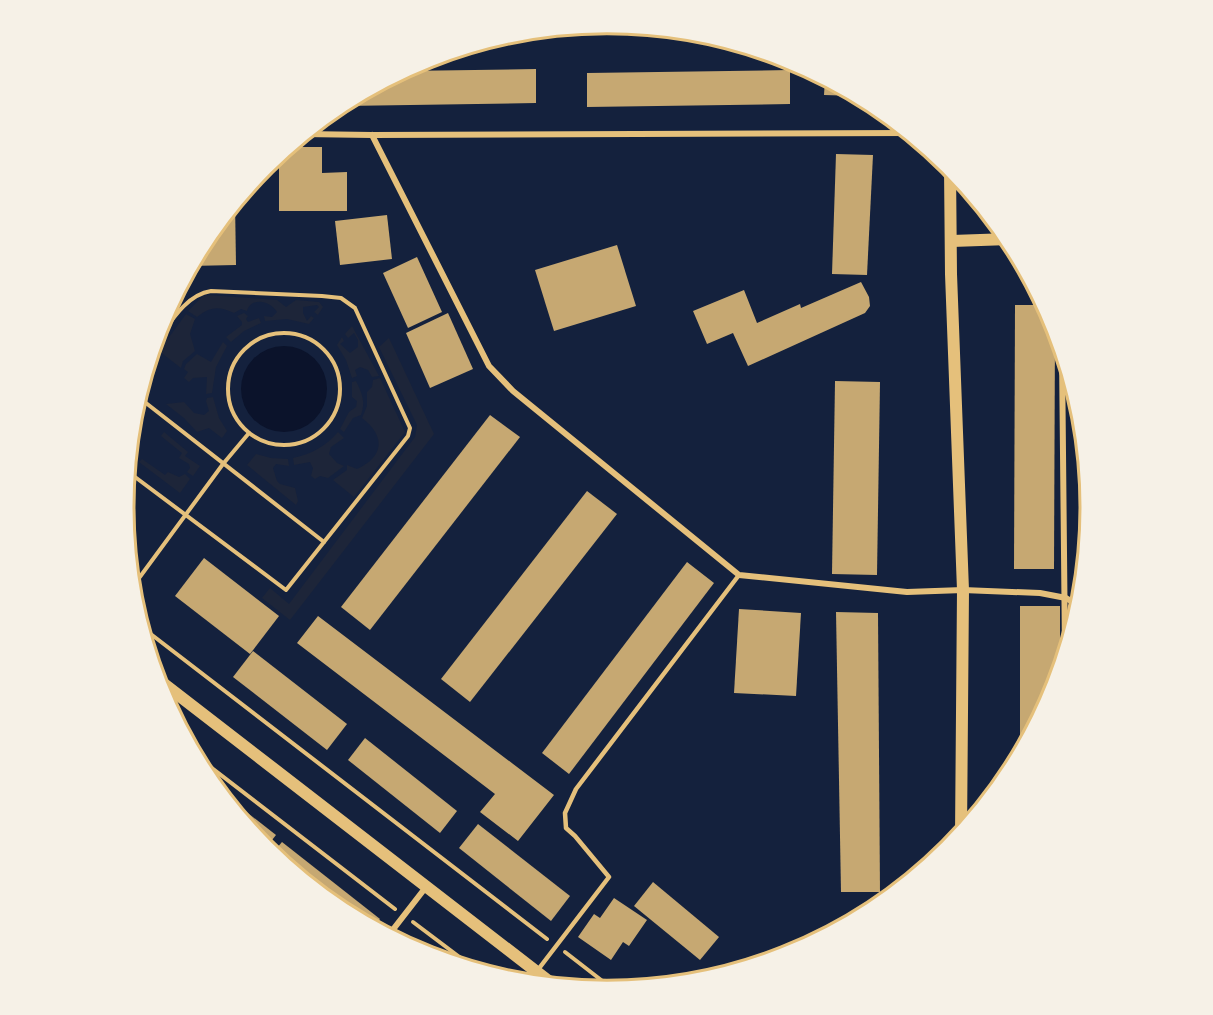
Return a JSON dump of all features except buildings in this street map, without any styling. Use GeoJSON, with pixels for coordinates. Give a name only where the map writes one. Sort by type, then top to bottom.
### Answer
{"type":"FeatureCollection","features":[{"type":"Feature","properties":{"kind":"main road"},"geometry":{"type":"LineString","coordinates":[[950,183],[963,590],[960,821]]}},
{"type":"Feature","properties":{"kind":"main road"},"geometry":{"type":"LineString","coordinates":[[952,240],[996,239]]}},
{"type":"Feature","properties":{"kind":"main road"},"geometry":{"type":"LineString","coordinates":[[170,688],[543,976]]}},
{"type":"Feature","properties":{"kind":"street"},"geometry":{"type":"LineString","coordinates":[[316,134],[895,133]]}},
{"type":"Feature","properties":{"kind":"street"},"geometry":{"type":"LineString","coordinates":[[372,135],[489,366],[513,391],[739,575],[907,592],[963,590],[1040,593],[1070,600]]}},
{"type":"Feature","properties":{"kind":"street"},"geometry":{"type":"LineString","coordinates":[[1062,383],[1066,619]]}},
{"type":"Feature","properties":{"kind":"street"},"geometry":{"type":"LineString","coordinates":[[393,930],[426,887]]}},
{"type":"Feature","properties":{"kind":"lane"},"geometry":{"type":"LineString","coordinates":[[537,971],[609,877],[566,828],[565,813],[576,789],[739,575]]}},
{"type":"Feature","properties":{"kind":"path"},"geometry":{"type":"LineString","coordinates":[[135,477],[286,590],[408,436],[410,428],[355,308],[341,298],[211,291],[200,293],[184,307],[171,323]]}},
{"type":"Feature","properties":{"kind":"path"},"geometry":{"type":"LineString","coordinates":[[281,333],[304,337],[318,345],[333,363],[339,378],[338,402],[328,423],[310,439],[295,444],[271,444],[249,433],[234,415],[228,392],[232,369],[240,355],[258,340],[281,333]]}},
{"type":"Feature","properties":{"kind":"path"},"geometry":{"type":"LineString","coordinates":[[146,403],[324,543]]}},
{"type":"Feature","properties":{"kind":"path"},"geometry":{"type":"LineString","coordinates":[[139,578],[223,464],[249,433]]}},
{"type":"Feature","properties":{"kind":"path"},"geometry":{"type":"LineString","coordinates":[[151,635],[601,980]]}},
{"type":"Feature","properties":{"kind":"path"},"geometry":{"type":"LineString","coordinates":[[212,768],[458,956]]}},
{"type":"Feature","properties":{"kind":"shaded area"},"geometry":{"type":"Polygon","coordinates":[[[203,296],[277,300],[286,307],[296,300],[319,302],[323,307],[318,315],[314,312],[319,307],[317,305],[303,307],[307,321],[311,316],[314,318],[309,324],[287,319],[265,321],[264,316],[272,317],[277,312],[270,305],[261,302],[252,304],[247,311],[241,309],[234,313],[215,308],[197,317],[188,311],[203,296]]]}},
{"type":"Feature","properties":{"kind":"shaded area"},"geometry":{"type":"Polygon","coordinates":[[[244,313],[248,316],[246,319],[248,322],[259,318],[261,323],[244,331],[231,342],[226,337],[242,325],[237,316],[244,313]]]}},
{"type":"Feature","properties":{"kind":"shaded area"},"geometry":{"type":"Polygon","coordinates":[[[186,314],[195,319],[190,334],[195,351],[183,361],[181,368],[160,352],[186,314]]]}},
{"type":"Feature","properties":{"kind":"shaded area"},"geometry":{"type":"Polygon","coordinates":[[[352,326],[379,376],[372,377],[368,370],[360,367],[355,370],[357,376],[352,378],[346,360],[337,345],[342,337],[344,341],[340,344],[350,353],[358,347],[358,340],[354,333],[348,338],[345,334],[352,326]]]}},
{"type":"Feature","properties":{"kind":"shaded area"},"geometry":{"type":"Polygon","coordinates":[[[389,338],[434,434],[290,620],[262,598],[270,588],[289,604],[415,437],[417,425],[379,347],[389,338]]]}},
{"type":"Feature","properties":{"kind":"shaded area"},"geometry":{"type":"Polygon","coordinates":[[[223,342],[227,346],[216,367],[212,393],[206,394],[207,377],[193,378],[189,382],[184,378],[188,372],[184,369],[197,354],[211,362],[223,342]]]}},
{"type":"Feature","properties":{"kind":"shaded area"},"geometry":{"type":"Polygon","coordinates":[[[284,346],[308,353],[320,365],[327,389],[320,413],[308,425],[284,432],[260,425],[248,413],[241,389],[248,365],[260,353],[284,346]]]}},
{"type":"Feature","properties":{"kind":"shaded area"},"geometry":{"type":"Polygon","coordinates":[[[380,378],[405,432],[354,497],[333,480],[347,470],[347,465],[357,469],[366,464],[377,452],[379,446],[375,432],[362,418],[367,406],[367,392],[372,387],[373,380],[380,378]]]}},
{"type":"Feature","properties":{"kind":"shaded area"},"geometry":{"type":"Polygon","coordinates":[[[356,381],[363,398],[361,415],[353,418],[344,432],[340,429],[349,412],[356,407],[357,401],[352,397],[352,382],[356,381]]]}},
{"type":"Feature","properties":{"kind":"shaded area"},"geometry":{"type":"Polygon","coordinates":[[[213,397],[219,418],[227,431],[222,438],[209,428],[197,432],[166,404],[184,402],[194,413],[204,415],[209,411],[207,398],[213,397]]]}},
{"type":"Feature","properties":{"kind":"shaded area"},"geometry":{"type":"Polygon","coordinates":[[[164,432],[188,452],[185,456],[200,466],[193,476],[187,472],[190,468],[189,464],[179,458],[182,453],[161,436],[164,432]]]}},
{"type":"Feature","properties":{"kind":"shaded area"},"geometry":{"type":"Polygon","coordinates":[[[338,432],[344,438],[331,447],[329,454],[337,463],[344,466],[328,478],[320,476],[315,479],[311,476],[313,468],[310,462],[294,465],[293,458],[318,449],[338,432]]]}},
{"type":"Feature","properties":{"kind":"shaded area"},"geometry":{"type":"Polygon","coordinates":[[[256,454],[288,459],[289,466],[276,464],[273,468],[280,484],[295,488],[298,501],[296,505],[247,465],[256,454]]]}},
{"type":"Feature","properties":{"kind":"shaded area"},"geometry":{"type":"Polygon","coordinates":[[[142,459],[165,475],[168,472],[179,477],[185,474],[190,479],[180,493],[139,462],[142,459]]]}}]}
